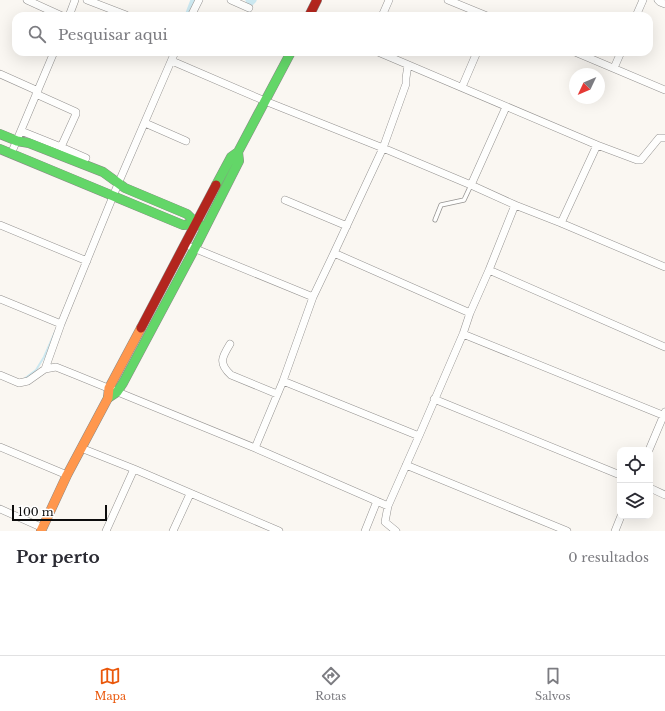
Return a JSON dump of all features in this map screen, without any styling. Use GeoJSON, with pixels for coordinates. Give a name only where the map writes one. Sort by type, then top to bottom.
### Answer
{"type":"FeatureCollection","features":[{"type":"Feature","properties":{"kind":"street"},"geometry":{"type":"LineString","coordinates":[[27,0],[53,12]]}},
{"type":"Feature","properties":{"kind":"street"},"geometry":{"type":"LineString","coordinates":[[70,12],[75,0]]}},
{"type":"Feature","properties":{"kind":"street"},"geometry":{"type":"LineString","coordinates":[[87,0],[118,12]]}},
{"type":"Feature","properties":{"kind":"street"},"geometry":{"type":"LineString","coordinates":[[194,12],[199,0]]}},
{"type":"Feature","properties":{"kind":"street"},"geometry":{"type":"LineString","coordinates":[[231,0],[249,8]]}},
{"type":"Feature","properties":{"kind":"street"},"geometry":{"type":"LineString","coordinates":[[311,12],[317,0]]}},
{"type":"Feature","properties":{"kind":"street"},"geometry":{"type":"LineString","coordinates":[[384,12],[389,0]]}},
{"type":"Feature","properties":{"kind":"street"},"geometry":{"type":"LineString","coordinates":[[448,0],[477,12]]}},
{"type":"Feature","properties":{"kind":"street"},"geometry":{"type":"LineString","coordinates":[[638,12],[643,0]]}},
{"type":"Feature","properties":{"kind":"street"},"geometry":{"type":"LineString","coordinates":[[658,0],[665,4]]}},
{"type":"Feature","properties":{"kind":"street"},"geometry":{"type":"LineString","coordinates":[[12,154],[52,56]]}},
{"type":"Feature","properties":{"kind":"street"},"geometry":{"type":"LineString","coordinates":[[45,369],[61,324],[113,196],[174,56]]}},
{"type":"Feature","properties":{"kind":"street"},"geometry":{"type":"LineString","coordinates":[[113,390],[134,341],[174,264],[231,157],[238,152],[288,56]]}},
{"type":"Feature","properties":{"kind":"street"},"geometry":{"type":"LineString","coordinates":[[387,56],[597,145],[637,160],[641,160],[659,138],[665,138]]}},
{"type":"Feature","properties":{"kind":"street"},"geometry":{"type":"LineString","coordinates":[[462,87],[475,56]]}},
{"type":"Feature","properties":{"kind":"street"},"geometry":{"type":"LineString","coordinates":[[585,56],[665,90]]}},
{"type":"Feature","properties":{"kind":"street"},"geometry":{"type":"LineString","coordinates":[[614,68],[619,56]]}},
{"type":"Feature","properties":{"kind":"street"},"geometry":{"type":"LineString","coordinates":[[172,61],[665,267]]}},
{"type":"Feature","properties":{"kind":"street"},"geometry":{"type":"LineString","coordinates":[[255,448],[283,381],[313,297],[382,148],[406,84],[408,65]]}},
{"type":"Feature","properties":{"kind":"street"},"geometry":{"type":"LineString","coordinates":[[0,74],[76,112],[61,147]]}},
{"type":"Feature","properties":{"kind":"street"},"geometry":{"type":"LineString","coordinates":[[471,186],[506,107]]}},
{"type":"Feature","properties":{"kind":"street"},"geometry":{"type":"LineString","coordinates":[[145,123],[186,141]]}},
{"type":"Feature","properties":{"kind":"street"},"geometry":{"type":"LineString","coordinates":[[21,131],[86,158]]}},
{"type":"Feature","properties":{"kind":"street"},"geometry":{"type":"LineString","coordinates":[[0,134],[103,172],[125,188],[190,216],[195,224]]}},
{"type":"Feature","properties":{"kind":"street"},"geometry":{"type":"LineString","coordinates":[[561,223],[597,145]]}},
{"type":"Feature","properties":{"kind":"street"},"geometry":{"type":"LineString","coordinates":[[0,149],[183,225],[195,224],[205,228]]}},
{"type":"Feature","properties":{"kind":"street"},"geometry":{"type":"LineString","coordinates":[[0,509],[42,530],[67,475],[108,398],[143,345],[195,248],[239,161],[238,152]]}},
{"type":"Feature","properties":{"kind":"street"},"geometry":{"type":"LineString","coordinates":[[212,193],[220,198]]}},
{"type":"Feature","properties":{"kind":"street"},"geometry":{"type":"LineString","coordinates":[[284,200],[347,226]]}},
{"type":"Feature","properties":{"kind":"street"},"geometry":{"type":"LineString","coordinates":[[396,531],[385,522],[388,506],[420,436],[434,399],[463,334],[470,313],[490,270],[515,205]]}},
{"type":"Feature","properties":{"kind":"street"},"geometry":{"type":"LineString","coordinates":[[0,225],[87,261]]}},
{"type":"Feature","properties":{"kind":"street"},"geometry":{"type":"LineString","coordinates":[[185,244],[313,297]]}},
{"type":"Feature","properties":{"kind":"street"},"geometry":{"type":"LineString","coordinates":[[334,253],[470,313]]}},
{"type":"Feature","properties":{"kind":"street"},"geometry":{"type":"LineString","coordinates":[[174,264],[183,269]]}},
{"type":"Feature","properties":{"kind":"street"},"geometry":{"type":"LineString","coordinates":[[490,270],[665,346]]}},
{"type":"Feature","properties":{"kind":"street"},"geometry":{"type":"LineString","coordinates":[[0,299],[61,324]]}},
{"type":"Feature","properties":{"kind":"street"},"geometry":{"type":"LineString","coordinates":[[463,334],[664,415],[650,447]]}},
{"type":"Feature","properties":{"kind":"street"},"geometry":{"type":"LineString","coordinates":[[134,341],[143,345]]}},
{"type":"Feature","properties":{"kind":"street"},"geometry":{"type":"LineString","coordinates":[[230,344],[222,360],[223,366],[226,370],[231,375],[277,394]]}},
{"type":"Feature","properties":{"kind":"street"},"geometry":{"type":"LineString","coordinates":[[0,375],[18,383],[28,381],[45,369],[56,367],[255,448],[388,506]]}},
{"type":"Feature","properties":{"kind":"street"},"geometry":{"type":"LineString","coordinates":[[283,381],[420,436]]}},
{"type":"Feature","properties":{"kind":"street"},"geometry":{"type":"LineString","coordinates":[[434,399],[617,474]]}},
{"type":"Feature","properties":{"kind":"street"},"geometry":{"type":"LineString","coordinates":[[0,447],[67,475]]}},
{"type":"Feature","properties":{"kind":"street"},"geometry":{"type":"LineString","coordinates":[[81,448],[279,531]]}},
{"type":"Feature","properties":{"kind":"street"},"geometry":{"type":"LineString","coordinates":[[406,465],[567,531]]}},
{"type":"Feature","properties":{"kind":"street"},"geometry":{"type":"LineString","coordinates":[[106,531],[134,469]]}},
{"type":"Feature","properties":{"kind":"street"},"geometry":{"type":"LineString","coordinates":[[653,489],[665,495]]}},
{"type":"Feature","properties":{"kind":"street"},"geometry":{"type":"LineString","coordinates":[[173,531],[190,494]]}},
{"type":"Feature","properties":{"kind":"street"},"geometry":{"type":"LineString","coordinates":[[365,531],[377,501]]}},
{"type":"Feature","properties":{"kind":"street"},"geometry":{"type":"LineString","coordinates":[[615,531],[620,519]]}},
{"type":"Feature","properties":{"kind":"lane"},"geometry":{"type":"LineString","coordinates":[[435,220],[442,205],[464,200],[471,186]]}},
{"type":"Feature","properties":{"kind":"waterway"},"geometry":{"type":"LineString","coordinates":[[190,12],[194,0]]}},
{"type":"Feature","properties":{"kind":"waterway"},"geometry":{"type":"LineString","coordinates":[[249,0],[251,2],[253,0]]}},
{"type":"Feature","properties":{"kind":"waterway"},"geometry":{"type":"LineString","coordinates":[[24,379],[36,370],[44,357],[55,332]]}},
{"type":"Feature","properties":{"kind":"traffic: fast"},"geometry":{"type":"LineString","coordinates":[[216,185],[231,157],[238,152],[289,56]]}},
{"type":"Feature","properties":{"kind":"traffic: fast"},"geometry":{"type":"LineString","coordinates":[[0,134],[17,141],[29,143],[103,172],[125,188],[187,214],[200,225]]}},
{"type":"Feature","properties":{"kind":"traffic: fast"},"geometry":{"type":"LineString","coordinates":[[0,149],[183,225],[195,224]]}},
{"type":"Feature","properties":{"kind":"traffic: fast"},"geometry":{"type":"LineString","coordinates":[[108,398],[117,392],[123,383],[195,248],[239,161],[238,152]]}},
{"type":"Feature","properties":{"kind":"traffic: slow"},"geometry":{"type":"LineString","coordinates":[[41,531],[67,475],[108,398],[109,388],[141,328]]}},
{"type":"Feature","properties":{"kind":"traffic: jam"},"geometry":{"type":"LineString","coordinates":[[311,12],[317,0]]}},
{"type":"Feature","properties":{"kind":"traffic: jam"},"geometry":{"type":"LineString","coordinates":[[141,328],[216,185]]}}]}
